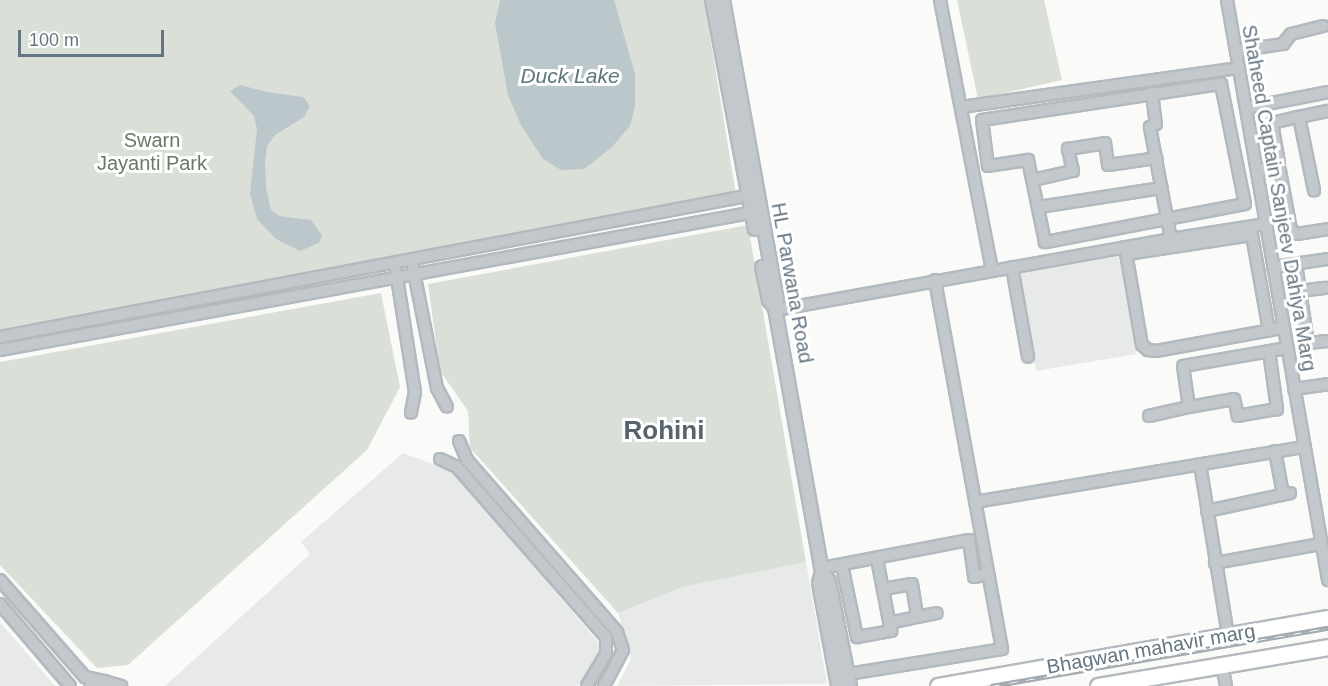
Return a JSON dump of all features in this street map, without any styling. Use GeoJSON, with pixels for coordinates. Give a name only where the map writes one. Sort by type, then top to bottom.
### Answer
{"type":"FeatureCollection","features":[{"type":"Feature","properties":{"kind":"main road","name":"Bhagwan mahavir marg"},"geometry":{"type":"LineString","coordinates":[[938,686],[1011,680],[1227,635],[1328,618]]}},
{"type":"Feature","properties":{"kind":"main road","name":"Bhagwan mahavir marg"},"geometry":{"type":"LineString","coordinates":[[1098,686],[1328,646]]}},
{"type":"Feature","properties":{"kind":"street"},"geometry":{"type":"LineString","coordinates":[[0,337],[753,195],[712,0]]}},
{"type":"Feature","properties":{"kind":"street","name":"HL Parwana Road"},"geometry":{"type":"LineString","coordinates":[[723,0],[753,195],[777,299],[775,309],[822,570],[829,581],[843,681]]}},
{"type":"Feature","properties":{"kind":"street"},"geometry":{"type":"LineString","coordinates":[[940,0],[993,271]]}},
{"type":"Feature","properties":{"kind":"street","name":"Shaheed Captain Sanjeev Dahiya Marg"},"geometry":{"type":"LineString","coordinates":[[1227,0],[1328,580]]}},
{"type":"Feature","properties":{"kind":"street"},"geometry":{"type":"LineString","coordinates":[[1236,51],[1283,44],[1292,34],[1323,26]]}},
{"type":"Feature","properties":{"kind":"street"},"geometry":{"type":"LineString","coordinates":[[961,107],[1239,68]]}},
{"type":"Feature","properties":{"kind":"street"},"geometry":{"type":"LineString","coordinates":[[1221,84],[1245,204],[1045,242],[1028,160],[988,166],[982,120],[1065,107],[1221,84]]}},
{"type":"Feature","properties":{"kind":"street"},"geometry":{"type":"LineString","coordinates":[[1246,108],[1328,92]]}},
{"type":"Feature","properties":{"kind":"street"},"geometry":{"type":"LineString","coordinates":[[1063,93],[1065,107]]}},
{"type":"Feature","properties":{"kind":"street"},"geometry":{"type":"LineString","coordinates":[[1152,93],[1156,124],[1150,127],[1171,238]]}},
{"type":"Feature","properties":{"kind":"street"},"geometry":{"type":"LineString","coordinates":[[1257,171],[1274,167],[1279,163],[1272,123],[1328,111]]}},
{"type":"Feature","properties":{"kind":"street"},"geometry":{"type":"LineString","coordinates":[[1299,117],[1314,190]]}},
{"type":"Feature","properties":{"kind":"street"},"geometry":{"type":"LineString","coordinates":[[1033,180],[1074,171],[1068,149],[1105,143],[1108,165],[1157,158]]}},
{"type":"Feature","properties":{"kind":"street"},"geometry":{"type":"LineString","coordinates":[[1274,167],[1280,171],[1291,230],[1297,234],[1328,229]]}},
{"type":"Feature","properties":{"kind":"street"},"geometry":{"type":"LineString","coordinates":[[1039,207],[1162,188]]}},
{"type":"Feature","properties":{"kind":"street"},"geometry":{"type":"LineString","coordinates":[[0,350],[756,212]]}},
{"type":"Feature","properties":{"kind":"street"},"geometry":{"type":"LineString","coordinates":[[1126,250],[1171,238],[1266,224]]}},
{"type":"Feature","properties":{"kind":"street"},"geometry":{"type":"LineString","coordinates":[[775,309],[1012,267],[1252,235],[1269,330]]}},
{"type":"Feature","properties":{"kind":"street"},"geometry":{"type":"LineString","coordinates":[[1126,250],[1142,345],[1148,350],[1156,351],[1283,328]]}},
{"type":"Feature","properties":{"kind":"street"},"geometry":{"type":"LineString","coordinates":[[1273,267],[1328,259]]}},
{"type":"Feature","properties":{"kind":"street"},"geometry":{"type":"LineString","coordinates":[[412,260],[437,388],[447,407]]}},
{"type":"Feature","properties":{"kind":"street"},"geometry":{"type":"LineString","coordinates":[[395,264],[415,392],[411,413]]}},
{"type":"Feature","properties":{"kind":"street"},"geometry":{"type":"LineString","coordinates":[[1296,264],[1308,343],[1328,340]]}},
{"type":"Feature","properties":{"kind":"street"},"geometry":{"type":"LineString","coordinates":[[1012,267],[1028,357]]}},
{"type":"Feature","properties":{"kind":"street"},"geometry":{"type":"LineString","coordinates":[[843,681],[1002,649],[935,280]]}},
{"type":"Feature","properties":{"kind":"street"},"geometry":{"type":"LineString","coordinates":[[1300,291],[1326,288]]}},
{"type":"Feature","properties":{"kind":"street"},"geometry":{"type":"LineString","coordinates":[[1189,407],[1183,366],[1287,348]]}},
{"type":"Feature","properties":{"kind":"street"},"geometry":{"type":"LineString","coordinates":[[1149,416],[1234,399],[1238,416],[1277,409],[1269,351]]}},
{"type":"Feature","properties":{"kind":"street"},"geometry":{"type":"LineString","coordinates":[[1294,389],[1328,384]]}},
{"type":"Feature","properties":{"kind":"street"},"geometry":{"type":"LineString","coordinates":[[459,441],[467,460],[616,632],[623,650],[604,686]]}},
{"type":"Feature","properties":{"kind":"street"},"geometry":{"type":"LineString","coordinates":[[975,502],[1304,447]]}},
{"type":"Feature","properties":{"kind":"street"},"geometry":{"type":"LineString","coordinates":[[1208,511],[1286,494],[1275,452]]}},
{"type":"Feature","properties":{"kind":"street"},"geometry":{"type":"LineString","coordinates":[[440,459],[457,467],[606,637],[606,654],[587,686]]}},
{"type":"Feature","properties":{"kind":"street"},"geometry":{"type":"LineString","coordinates":[[1200,464],[1227,635]]}},
{"type":"Feature","properties":{"kind":"street"},"geometry":{"type":"LineString","coordinates":[[822,570],[969,540],[974,577],[988,574]]}},
{"type":"Feature","properties":{"kind":"street"},"geometry":{"type":"LineString","coordinates":[[1215,563],[1321,544]]}},
{"type":"Feature","properties":{"kind":"street"},"geometry":{"type":"LineString","coordinates":[[842,565],[857,637],[891,631],[877,559]]}},
{"type":"Feature","properties":{"kind":"street"},"geometry":{"type":"LineString","coordinates":[[0,580],[85,676],[121,686]]}},
{"type":"Feature","properties":{"kind":"street"},"geometry":{"type":"LineString","coordinates":[[883,589],[912,584],[917,617]]}},
{"type":"Feature","properties":{"kind":"street"},"geometry":{"type":"LineString","coordinates":[[0,604],[70,686]]}},
{"type":"Feature","properties":{"kind":"street"},"geometry":{"type":"LineString","coordinates":[[889,623],[937,613]]}},
{"type":"Feature","properties":{"kind":"street"},"geometry":{"type":"LineString","coordinates":[[1222,665],[1226,686]]}},
{"type":"Feature","properties":{"kind":"street"},"geometry":{"type":"LineString","coordinates":[[90,686],[104,681]]}},
{"type":"Feature","properties":{"kind":"shaded area"},"geometry":{"type":"Polygon","coordinates":[[[1120,255],[1136,354],[1036,371],[1020,273],[1120,255]]]}},
{"type":"Feature","properties":{"kind":"shaded area"},"geometry":{"type":"Polygon","coordinates":[[[403,453],[454,472],[602,647],[578,686],[165,686],[310,554],[301,542],[403,453]]]}},
{"type":"Feature","properties":{"kind":"shaded area"},"geometry":{"type":"Polygon","coordinates":[[[806,562],[827,684],[617,686],[631,659],[618,613],[683,587],[806,562]]]}},
{"type":"Feature","properties":{"kind":"shaded area"},"geometry":{"type":"Polygon","coordinates":[[[0,622],[55,686],[0,686],[0,622]]]}},
{"type":"Feature","properties":{"kind":"green space","name":"Swarn Jayanti Park"},"geometry":{"type":"Polygon","coordinates":[[[0,0],[704,0],[737,200],[0,333],[0,0]]]}},
{"type":"Feature","properties":{"kind":"green space"},"geometry":{"type":"Polygon","coordinates":[[[957,0],[1044,0],[1062,80],[978,99],[957,0]]]}},
{"type":"Feature","properties":{"kind":"green space"},"geometry":{"type":"Polygon","coordinates":[[[748,225],[806,562],[683,587],[618,613],[470,448],[468,411],[440,371],[428,284],[748,225]]]}},
{"type":"Feature","properties":{"kind":"green space"},"geometry":{"type":"Polygon","coordinates":[[[381,293],[400,387],[367,450],[128,665],[97,668],[0,565],[0,362],[381,293]]]}},
{"type":"Feature","properties":{"kind":"water","name":"Duck Lake"},"geometry":{"type":"Polygon","coordinates":[[[500,0],[614,0],[635,74],[635,106],[630,126],[611,148],[584,169],[561,170],[543,159],[521,125],[508,95],[495,23],[500,0]]]}},
{"type":"Feature","properties":{"kind":"water"},"geometry":{"type":"Polygon","coordinates":[[[240,85],[267,92],[303,97],[310,106],[304,117],[275,135],[267,146],[266,188],[271,210],[279,216],[311,220],[322,235],[319,243],[300,251],[276,239],[257,219],[250,194],[257,129],[254,116],[230,91],[240,85]]]}},
{"type":"Feature","properties":{"kind":"railway"},"geometry":{"type":"LineString","coordinates":[[991,686],[1328,628]]}},
{"type":"Feature","properties":{"kind":"district","name":"Rohini"},"geometry":{"type":"Point","coordinates":[664,431]}}]}
